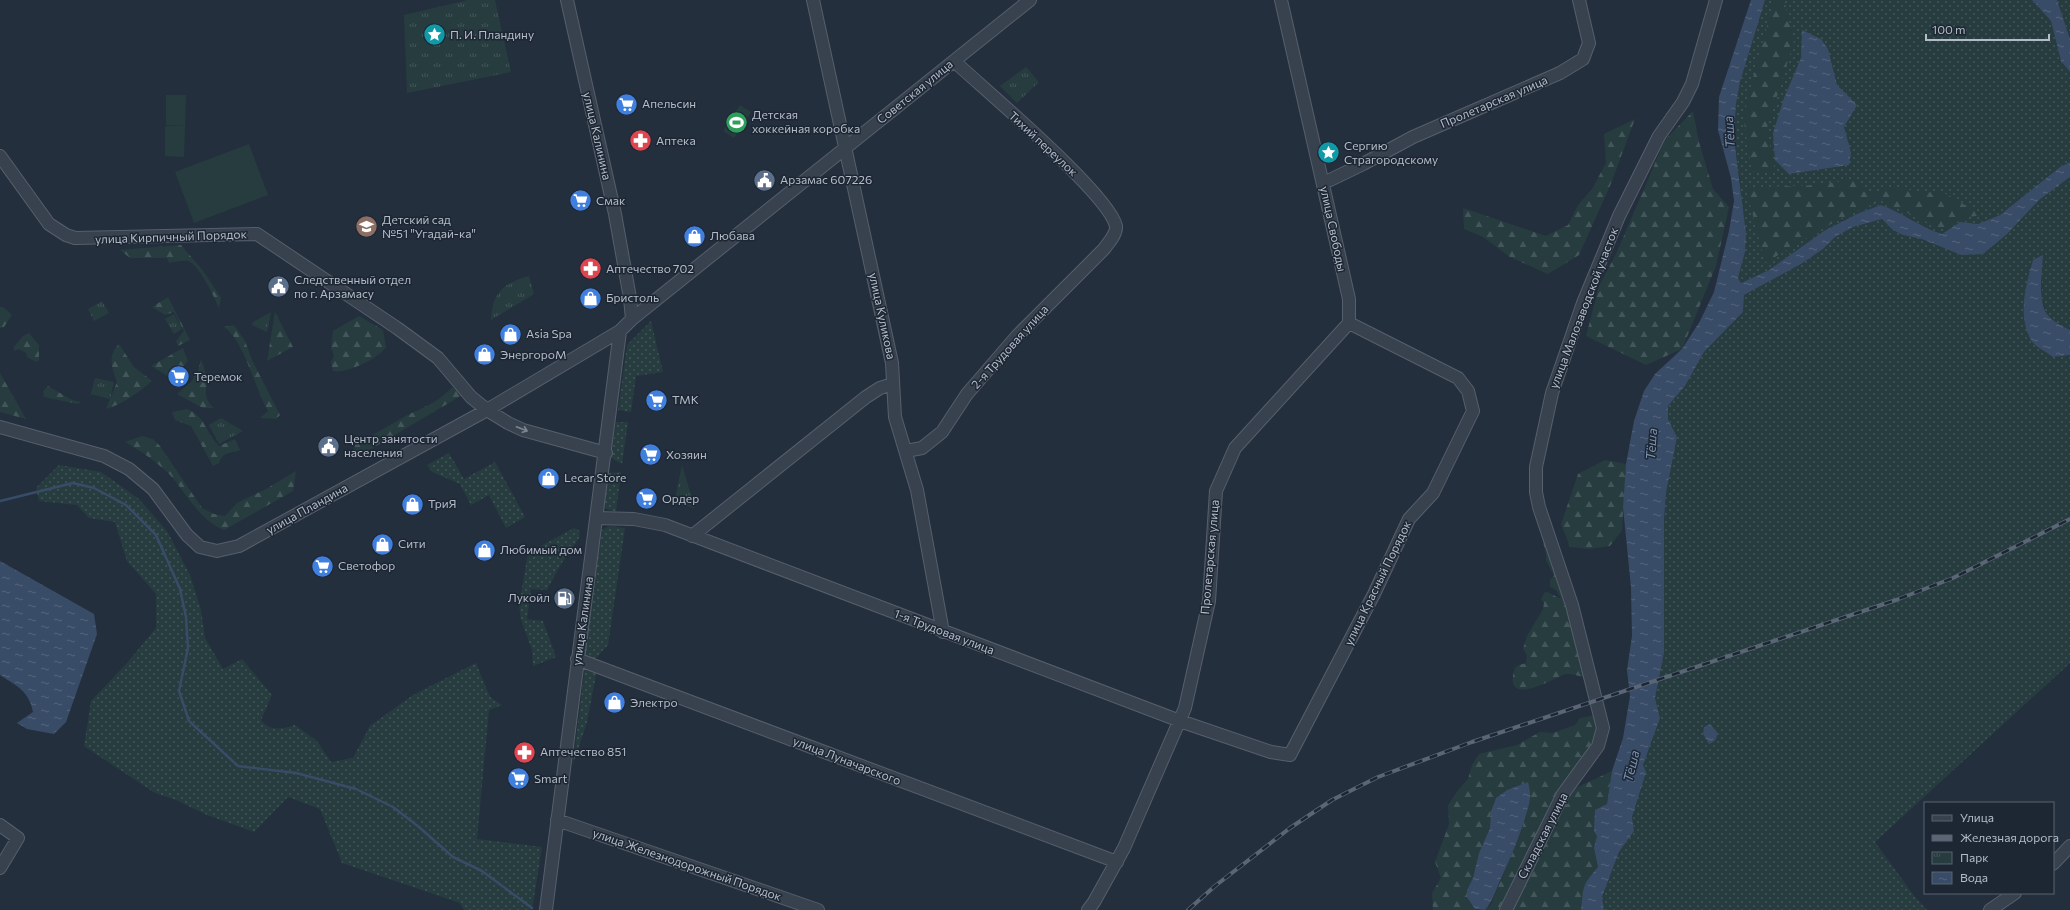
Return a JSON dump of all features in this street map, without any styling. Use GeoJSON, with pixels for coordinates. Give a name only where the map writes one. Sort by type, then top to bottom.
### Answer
{"type":"FeatureCollection","features":[{"type":"Feature","properties":{"kind":"street","name":"улица Калинина"},"geometry":{"type":"LineString","coordinates":[[567,0],[614,214],[630,298],[632,319]]}},
{"type":"Feature","properties":{"kind":"street","name":"улица Куликова"},"geometry":{"type":"LineString","coordinates":[[813,0],[892,363],[895,417],[917,490],[944,632]]}},
{"type":"Feature","properties":{"kind":"street","name":"Советская улица"},"geometry":{"type":"LineString","coordinates":[[620,331],[632,319],[1030,0]]}},
{"type":"Feature","properties":{"kind":"street","name":"улица Свободы"},"geometry":{"type":"LineString","coordinates":[[1281,0],[1349,299],[1349,323]]}},
{"type":"Feature","properties":{"kind":"street","name":"Пролетарская улица"},"geometry":{"type":"LineString","coordinates":[[1323,181],[1330,180],[1363,164],[1413,137],[1560,73],[1583,59],[1589,43],[1579,0]]}},
{"type":"Feature","properties":{"kind":"street","name":"улица Малозаводской участок"},"geometry":{"type":"LineString","coordinates":[[1597,700],[1572,606],[1536,492],[1536,466],[1552,393],[1583,303],[1619,216],[1658,136],[1683,102],[1692,84],[1716,0]]}},
{"type":"Feature","properties":{"kind":"street","name":"Тихий переулок"},"geometry":{"type":"LineString","coordinates":[[954,61],[1084,182],[1109,211],[1116,226],[1114,236]]}},
{"type":"Feature","properties":{"kind":"street","name":"улица Кирпичный Порядок"},"geometry":{"type":"LineString","coordinates":[[0,156],[49,224],[66,235],[75,238],[257,234],[397,328],[438,358],[471,396],[488,410],[523,430],[606,453]]}},
{"type":"Feature","properties":{"kind":"street","name":"2-я Трудовая улица"},"geometry":{"type":"LineString","coordinates":[[906,451],[922,448],[942,432],[967,394],[1017,336],[1104,250],[1114,236]]}},
{"type":"Feature","properties":{"kind":"street","name":"Пролетарская улица"},"geometry":{"type":"LineString","coordinates":[[1088,910],[1117,862],[1185,708],[1208,601],[1216,491],[1235,448],[1349,323]]}},
{"type":"Feature","properties":{"kind":"street","name":"улица Красный Порядок"},"geometry":{"type":"LineString","coordinates":[[1290,755],[1374,594],[1409,519],[1433,493],[1473,410],[1468,392],[1458,378],[1349,323]]}},
{"type":"Feature","properties":{"kind":"street","name":"улица Калинина"},"geometry":{"type":"LineString","coordinates":[[546,910],[577,659],[606,453],[620,331]]}},
{"type":"Feature","properties":{"kind":"street","name":"улица Пландина"},"geometry":{"type":"LineString","coordinates":[[0,427],[104,456],[129,469],[153,489],[187,535],[200,547],[217,551],[239,546],[488,410],[620,331]]}},
{"type":"Feature","properties":{"kind":"street"},"geometry":{"type":"LineString","coordinates":[[692,536],[866,397],[880,388],[892,384]]}},
{"type":"Feature","properties":{"kind":"street","name":"1-я Трудовая улица"},"geometry":{"type":"LineString","coordinates":[[596,518],[628,519],[657,523],[1180,721],[1271,752],[1290,755]]}},
{"type":"Feature","properties":{"kind":"street","name":"улица Луначарского"},"geometry":{"type":"LineString","coordinates":[[577,659],[1117,862]]}},
{"type":"Feature","properties":{"kind":"street","name":"Складская улица"},"geometry":{"type":"LineString","coordinates":[[1506,910],[1563,794],[1598,746],[1603,728],[1597,700]]}},
{"type":"Feature","properties":{"kind":"street","name":"улица Железнодорожный Порядок"},"geometry":{"type":"LineString","coordinates":[[557,820],[818,910]]}},
{"type":"Feature","properties":{"kind":"street"},"geometry":{"type":"LineString","coordinates":[[0,824],[18,838],[0,868]]}},
{"type":"Feature","properties":{"kind":"street"},"geometry":{"type":"LineString","coordinates":[[2054,863],[2070,846]]}},
{"type":"Feature","properties":{"kind":"street"},"geometry":{"type":"LineString","coordinates":[[1990,910],[2014,894]]}},
{"type":"Feature","properties":{"kind":"green space"},"geometry":{"type":"Polygon","coordinates":[[[468,0],[495,0],[511,72],[407,93],[404,15],[468,0]]]}},
{"type":"Feature","properties":{"kind":"green space"},"geometry":{"type":"Polygon","coordinates":[[[1765,0],[2032,0],[2051,21],[2061,61],[2070,72],[2070,162],[2060,167],[2000,215],[1978,224],[1960,222],[1942,234],[1881,205],[1859,213],[1824,231],[1769,270],[1741,283],[1738,278],[1745,252],[1740,182],[1734,138],[1736,104],[1740,82],[1765,0]]]}},
{"type":"Feature","properties":{"kind":"green space"},"geometry":{"type":"Polygon","coordinates":[[[1774,0],[1784,0],[1794,41],[1767,128],[1775,171],[1752,172],[1743,115],[1774,0]]]}},
{"type":"Feature","properties":{"kind":"green space"},"geometry":{"type":"Polygon","coordinates":[[[2057,0],[2070,0],[2070,39],[2057,0]]]}},
{"type":"Feature","properties":{"kind":"green space"},"geometry":{"type":"Polygon","coordinates":[[[1026,67],[1039,82],[1017,103],[1000,86],[1026,67]]]}},
{"type":"Feature","properties":{"kind":"green space"},"geometry":{"type":"Polygon","coordinates":[[[166,95],[186,95],[185,126],[166,125],[166,95]]]}},
{"type":"Feature","properties":{"kind":"green space","name":"Детская хоккейная коробка"},"geometry":{"type":"Polygon","coordinates":[[[740,105],[751,112],[734,138],[723,131],[740,105]]]}},
{"type":"Feature","properties":{"kind":"green space"},"geometry":{"type":"Polygon","coordinates":[[[1693,111],[1699,142],[1713,189],[1729,207],[1716,266],[1682,349],[1646,365],[1586,336],[1599,286],[1616,254],[1665,140],[1693,111]]]}},
{"type":"Feature","properties":{"kind":"green space"},"geometry":{"type":"Polygon","coordinates":[[[1635,119],[1610,186],[1579,255],[1548,274],[1510,257],[1483,237],[1464,229],[1463,208],[1546,236],[1568,225],[1578,205],[1592,189],[1606,163],[1604,134],[1635,119]]]}},
{"type":"Feature","properties":{"kind":"green space"},"geometry":{"type":"Polygon","coordinates":[[[165,126],[185,126],[184,157],[165,156],[165,126]]]}},
{"type":"Feature","properties":{"kind":"green space"},"geometry":{"type":"Polygon","coordinates":[[[249,144],[268,195],[194,223],[175,172],[249,144]]]}},
{"type":"Feature","properties":{"kind":"green space"},"geometry":{"type":"Polygon","coordinates":[[[2070,177],[2070,330],[2056,323],[2046,313],[2042,300],[2042,280],[2033,261],[2053,357],[2070,355],[2070,663],[1875,842],[1915,897],[1927,910],[1604,910],[1602,898],[1619,852],[1634,831],[1632,817],[1643,765],[1660,718],[1655,698],[1664,653],[1664,520],[1666,493],[1677,437],[1668,419],[1668,406],[1685,386],[1704,352],[1743,312],[1744,295],[1801,264],[1823,249],[1835,237],[1853,227],[1882,219],[1897,231],[1923,239],[1961,255],[2023,216],[2039,200],[2070,177]]]}},
{"type":"Feature","properties":{"kind":"green space"},"geometry":{"type":"Polygon","coordinates":[[[1856,179],[1870,193],[1891,188],[1946,194],[1982,215],[1968,217],[1942,229],[1882,201],[1837,221],[1765,263],[1746,188],[1818,185],[1856,179]]]}},
{"type":"Feature","properties":{"kind":"green space"},"geometry":{"type":"Polygon","coordinates":[[[181,245],[204,272],[221,298],[219,308],[206,282],[192,263],[188,261],[179,261],[169,263],[167,258],[130,258],[120,250],[181,245]]]}},
{"type":"Feature","properties":{"kind":"green space"},"geometry":{"type":"Polygon","coordinates":[[[529,276],[534,294],[491,320],[494,303],[501,290],[512,282],[529,276]]]}},
{"type":"Feature","properties":{"kind":"green space"},"geometry":{"type":"Polygon","coordinates":[[[168,297],[190,340],[178,346],[176,341],[184,331],[174,312],[165,315],[152,307],[168,297]]]}},
{"type":"Feature","properties":{"kind":"green space"},"geometry":{"type":"Polygon","coordinates":[[[102,301],[109,313],[94,321],[88,309],[102,301]]]}},
{"type":"Feature","properties":{"kind":"green space"},"geometry":{"type":"Polygon","coordinates":[[[0,307],[3,307],[12,315],[4,327],[0,328],[0,307]]]}},
{"type":"Feature","properties":{"kind":"green space"},"geometry":{"type":"Polygon","coordinates":[[[271,312],[267,332],[252,325],[253,322],[271,312]]]}},
{"type":"Feature","properties":{"kind":"green space"},"geometry":{"type":"Polygon","coordinates":[[[275,312],[293,347],[267,361],[275,312]]]}},
{"type":"Feature","properties":{"kind":"green space"},"geometry":{"type":"Polygon","coordinates":[[[174,314],[182,329],[174,334],[165,319],[174,314]]]}},
{"type":"Feature","properties":{"kind":"green space"},"geometry":{"type":"Polygon","coordinates":[[[359,316],[383,330],[386,347],[377,356],[354,368],[333,371],[331,362],[334,356],[331,348],[333,331],[359,316]]]}},
{"type":"Feature","properties":{"kind":"green space"},"geometry":{"type":"Polygon","coordinates":[[[651,321],[663,372],[636,376],[631,412],[618,410],[627,345],[651,321]]]}},
{"type":"Feature","properties":{"kind":"green space"},"geometry":{"type":"Polygon","coordinates":[[[234,325],[245,341],[252,360],[280,415],[276,419],[260,418],[268,411],[243,353],[231,333],[224,327],[234,325]]]}},
{"type":"Feature","properties":{"kind":"green space"},"geometry":{"type":"Polygon","coordinates":[[[29,333],[39,345],[39,360],[36,362],[27,357],[26,353],[19,349],[14,351],[14,347],[23,336],[29,333]]]}},
{"type":"Feature","properties":{"kind":"green space"},"geometry":{"type":"Polygon","coordinates":[[[119,344],[134,367],[152,381],[130,398],[106,409],[117,382],[112,367],[112,358],[115,349],[119,344]]]}},
{"type":"Feature","properties":{"kind":"green space"},"geometry":{"type":"Polygon","coordinates":[[[183,348],[188,361],[182,368],[168,376],[151,366],[183,348]]]}},
{"type":"Feature","properties":{"kind":"green space"},"geometry":{"type":"Polygon","coordinates":[[[201,359],[207,377],[198,372],[201,359]]]}},
{"type":"Feature","properties":{"kind":"green space"},"geometry":{"type":"Polygon","coordinates":[[[0,373],[26,419],[0,412],[0,373]]]}},
{"type":"Feature","properties":{"kind":"green space"},"geometry":{"type":"Polygon","coordinates":[[[196,374],[208,381],[206,396],[214,408],[203,408],[177,394],[192,381],[196,374]]]}},
{"type":"Feature","properties":{"kind":"green space"},"geometry":{"type":"Polygon","coordinates":[[[95,378],[114,382],[110,399],[91,394],[95,378]]]}},
{"type":"Feature","properties":{"kind":"green space"},"geometry":{"type":"Polygon","coordinates":[[[48,386],[72,400],[81,402],[78,404],[44,397],[43,391],[48,386]]]}},
{"type":"Feature","properties":{"kind":"green space"},"geometry":{"type":"Polygon","coordinates":[[[452,387],[464,394],[371,449],[358,455],[354,450],[355,445],[434,402],[452,387]]]}},
{"type":"Feature","properties":{"kind":"green space"},"geometry":{"type":"Polygon","coordinates":[[[187,409],[198,416],[214,441],[219,446],[235,439],[240,450],[223,456],[219,463],[213,466],[191,426],[175,420],[172,412],[187,409]]]}},
{"type":"Feature","properties":{"kind":"green space"},"geometry":{"type":"Polygon","coordinates":[[[221,418],[243,431],[219,444],[209,425],[221,418]]]}},
{"type":"Feature","properties":{"kind":"green space"},"geometry":{"type":"Polygon","coordinates":[[[616,422],[628,422],[622,464],[611,458],[616,422]]]}},
{"type":"Feature","properties":{"kind":"green space"},"geometry":{"type":"Polygon","coordinates":[[[142,436],[153,439],[160,446],[202,508],[214,514],[225,516],[237,503],[266,489],[296,471],[293,491],[224,530],[207,520],[200,513],[165,470],[149,457],[125,442],[142,436]]]}},
{"type":"Feature","properties":{"kind":"green space"},"geometry":{"type":"Polygon","coordinates":[[[449,453],[464,479],[495,462],[525,517],[506,528],[489,495],[471,505],[460,484],[432,472],[427,465],[449,453]]]}},
{"type":"Feature","properties":{"kind":"green space"},"geometry":{"type":"Polygon","coordinates":[[[1605,460],[1626,464],[1622,530],[1610,546],[1589,549],[1570,547],[1561,524],[1578,474],[1605,460]]]}},
{"type":"Feature","properties":{"kind":"green space"},"geometry":{"type":"Polygon","coordinates":[[[59,465],[101,472],[139,499],[167,531],[190,575],[201,610],[205,638],[223,669],[242,659],[272,695],[261,720],[273,728],[286,728],[295,725],[317,741],[331,762],[353,758],[370,726],[413,695],[476,663],[490,697],[502,705],[489,710],[477,839],[542,847],[532,910],[464,910],[460,903],[342,863],[320,809],[288,797],[254,832],[207,815],[176,800],[155,793],[84,746],[91,701],[127,663],[156,628],[156,594],[127,561],[115,522],[89,518],[77,505],[39,501],[36,488],[59,465]]]}},
{"type":"Feature","properties":{"kind":"green space"},"geometry":{"type":"Polygon","coordinates":[[[682,465],[695,508],[674,503],[682,465]]]}},
{"type":"Feature","properties":{"kind":"green space"},"geometry":{"type":"Polygon","coordinates":[[[621,472],[616,512],[604,508],[609,473],[621,472]]]}},
{"type":"Feature","properties":{"kind":"green space"},"geometry":{"type":"Polygon","coordinates":[[[1536,513],[1578,641],[1588,678],[1566,674],[1540,685],[1522,690],[1516,688],[1513,682],[1514,671],[1517,666],[1526,663],[1527,655],[1523,649],[1527,636],[1543,609],[1544,603],[1541,599],[1545,592],[1561,598],[1556,590],[1550,587],[1550,580],[1554,576],[1546,560],[1546,554],[1536,513]]]}},
{"type":"Feature","properties":{"kind":"green space"},"geometry":{"type":"Polygon","coordinates":[[[609,526],[625,528],[608,645],[594,660],[585,657],[602,530],[609,526]]]}},
{"type":"Feature","properties":{"kind":"green space"},"geometry":{"type":"Polygon","coordinates":[[[574,528],[580,531],[579,538],[561,564],[547,590],[531,589],[527,619],[543,621],[556,657],[533,666],[532,650],[521,620],[519,605],[528,553],[574,528]]]}},
{"type":"Feature","properties":{"kind":"green space"},"geometry":{"type":"Polygon","coordinates":[[[585,665],[597,670],[587,722],[573,765],[585,665]]]}},
{"type":"Feature","properties":{"kind":"green space"},"geometry":{"type":"Polygon","coordinates":[[[1596,715],[1599,720],[1595,741],[1503,910],[1485,910],[1491,904],[1521,832],[1529,803],[1528,782],[1507,790],[1496,798],[1491,810],[1490,828],[1479,853],[1473,878],[1467,890],[1475,909],[1477,910],[1433,910],[1432,893],[1441,878],[1435,862],[1449,824],[1448,805],[1458,790],[1468,779],[1472,765],[1479,754],[1517,745],[1540,732],[1553,733],[1575,725],[1580,718],[1596,715]]]}},
{"type":"Feature","properties":{"kind":"green space"},"geometry":{"type":"Polygon","coordinates":[[[1612,771],[1607,804],[1594,848],[1598,867],[1584,887],[1581,910],[1506,910],[1563,794],[1612,771]]]}},
{"type":"Feature","properties":{"kind":"water","name":"Тёша"},"geometry":{"type":"Polygon","coordinates":[[[1751,0],[1765,0],[1740,82],[1736,104],[1734,138],[1746,234],[1745,252],[1738,278],[1741,283],[1769,270],[1824,231],[1859,213],[1881,205],[1926,228],[1942,234],[1960,222],[1978,224],[2000,215],[2060,167],[2070,162],[2070,177],[2039,200],[2007,234],[1983,254],[1961,255],[1922,239],[1903,235],[1893,230],[1882,219],[1853,227],[1835,237],[1823,249],[1801,264],[1744,295],[1743,312],[1704,352],[1685,386],[1668,406],[1668,419],[1677,437],[1666,493],[1664,520],[1664,653],[1655,698],[1660,718],[1643,765],[1646,772],[1632,817],[1634,831],[1619,852],[1602,897],[1604,910],[1581,910],[1584,887],[1598,867],[1594,848],[1597,836],[1594,831],[1595,810],[1607,804],[1612,771],[1623,738],[1630,696],[1627,670],[1632,636],[1631,587],[1623,507],[1626,464],[1634,421],[1644,391],[1655,374],[1682,349],[1700,321],[1714,292],[1729,231],[1734,201],[1731,178],[1718,130],[1719,97],[1751,0]]]}},
{"type":"Feature","properties":{"kind":"water"},"geometry":{"type":"Polygon","coordinates":[[[2032,0],[2057,0],[2070,39],[2070,72],[2061,61],[2051,21],[2032,0]]]}},
{"type":"Feature","properties":{"kind":"water"},"geometry":{"type":"Polygon","coordinates":[[[1802,30],[1821,39],[1828,49],[1837,85],[1857,105],[1844,127],[1851,153],[1849,165],[1789,174],[1775,160],[1773,133],[1784,98],[1801,58],[1802,30]]]}},
{"type":"Feature","properties":{"kind":"water"},"geometry":{"type":"Polygon","coordinates":[[[2043,255],[2041,286],[2042,302],[2044,309],[2052,319],[2070,330],[2070,355],[2053,357],[2038,347],[2031,340],[2024,320],[2024,300],[2033,260],[2043,255]]]}},
{"type":"Feature","properties":{"kind":"water"},"geometry":{"type":"Polygon","coordinates":[[[0,561],[94,614],[97,634],[66,722],[54,734],[27,729],[17,723],[33,712],[29,699],[12,682],[0,675],[0,561]]]}},
{"type":"Feature","properties":{"kind":"water"},"geometry":{"type":"Polygon","coordinates":[[[1710,724],[1717,734],[1715,741],[1709,744],[1703,734],[1704,727],[1710,724]]]}},
{"type":"Feature","properties":{"kind":"water"},"geometry":{"type":"Polygon","coordinates":[[[1528,782],[1530,793],[1529,804],[1512,854],[1490,904],[1485,910],[1475,909],[1467,897],[1467,890],[1473,878],[1479,853],[1490,828],[1491,811],[1496,798],[1507,790],[1528,782]]]}},
{"type":"Feature","properties":{"kind":"waterway"},"geometry":{"type":"LineString","coordinates":[[0,501],[73,483],[94,488],[126,505],[156,535],[180,589],[186,617],[188,648],[179,691],[189,721],[238,766],[296,773],[356,789],[393,807],[419,827],[453,857],[482,871],[532,908]]}},
{"type":"Feature","properties":{"kind":"railway"},"geometry":{"type":"LineString","coordinates":[[1188,910],[1215,886],[1290,828],[1332,800],[1378,777],[1472,742],[1896,600],[1953,578],[2070,519]]}},
{"type":"Feature","properties":{"kind":"place","name":"П. И. Пландину"},"geometry":{"type":"Point","coordinates":[435,35]}},
{"type":"Feature","properties":{"kind":"place","name":"Апельсин"},"geometry":{"type":"Point","coordinates":[627,104]}},
{"type":"Feature","properties":{"kind":"place","name":"Детская хоккейная коробка"},"geometry":{"type":"Point","coordinates":[737,122]}},
{"type":"Feature","properties":{"kind":"place","name":"Аптека"},"geometry":{"type":"Point","coordinates":[641,141]}},
{"type":"Feature","properties":{"kind":"place","name":"Сергию Страгородскому"},"geometry":{"type":"Point","coordinates":[1328,153]}},
{"type":"Feature","properties":{"kind":"place","name":"Арзамас 607226"},"geometry":{"type":"Point","coordinates":[765,180]}},
{"type":"Feature","properties":{"kind":"place","name":"Смак"},"geometry":{"type":"Point","coordinates":[581,201]}},
{"type":"Feature","properties":{"kind":"place","name":"Детский сад №51 \"Угадай-ка\""},"geometry":{"type":"Point","coordinates":[366,227]}},
{"type":"Feature","properties":{"kind":"place","name":"Любава"},"geometry":{"type":"Point","coordinates":[694,236]}},
{"type":"Feature","properties":{"kind":"place","name":"Аптечество 702"},"geometry":{"type":"Point","coordinates":[590,269]}},
{"type":"Feature","properties":{"kind":"place","name":"Следственный отдел по г. Арзамасу"},"geometry":{"type":"Point","coordinates":[279,287]}},
{"type":"Feature","properties":{"kind":"place","name":"Бристоль"},"geometry":{"type":"Point","coordinates":[591,298]}},
{"type":"Feature","properties":{"kind":"place","name":"Asia Spa"},"geometry":{"type":"Point","coordinates":[511,334]}},
{"type":"Feature","properties":{"kind":"place","name":"ЭнергороМ"},"geometry":{"type":"Point","coordinates":[485,355]}},
{"type":"Feature","properties":{"kind":"place","name":"Теремок"},"geometry":{"type":"Point","coordinates":[179,377]}},
{"type":"Feature","properties":{"kind":"place","name":"ТМК"},"geometry":{"type":"Point","coordinates":[656,400]}},
{"type":"Feature","properties":{"kind":"place","name":"Центр занятости населения"},"geometry":{"type":"Point","coordinates":[329,446]}},
{"type":"Feature","properties":{"kind":"place","name":"Хозяин"},"geometry":{"type":"Point","coordinates":[651,455]}},
{"type":"Feature","properties":{"kind":"place","name":"Lecar Store"},"geometry":{"type":"Point","coordinates":[549,478]}},
{"type":"Feature","properties":{"kind":"place","name":"Ордер"},"geometry":{"type":"Point","coordinates":[647,499]}},
{"type":"Feature","properties":{"kind":"place","name":"ТриЯ"},"geometry":{"type":"Point","coordinates":[413,504]}},
{"type":"Feature","properties":{"kind":"place","name":"Сити"},"geometry":{"type":"Point","coordinates":[383,544]}},
{"type":"Feature","properties":{"kind":"place","name":"Любимый дом"},"geometry":{"type":"Point","coordinates":[484,550]}},
{"type":"Feature","properties":{"kind":"place","name":"Светофор"},"geometry":{"type":"Point","coordinates":[322,566]}},
{"type":"Feature","properties":{"kind":"place","name":"Лукойл"},"geometry":{"type":"Point","coordinates":[565,598]}},
{"type":"Feature","properties":{"kind":"place","name":"Электро"},"geometry":{"type":"Point","coordinates":[614,703]}},
{"type":"Feature","properties":{"kind":"place","name":"Аптечество 851"},"geometry":{"type":"Point","coordinates":[524,752]}},
{"type":"Feature","properties":{"kind":"place","name":"Smart"},"geometry":{"type":"Point","coordinates":[519,779]}}]}
